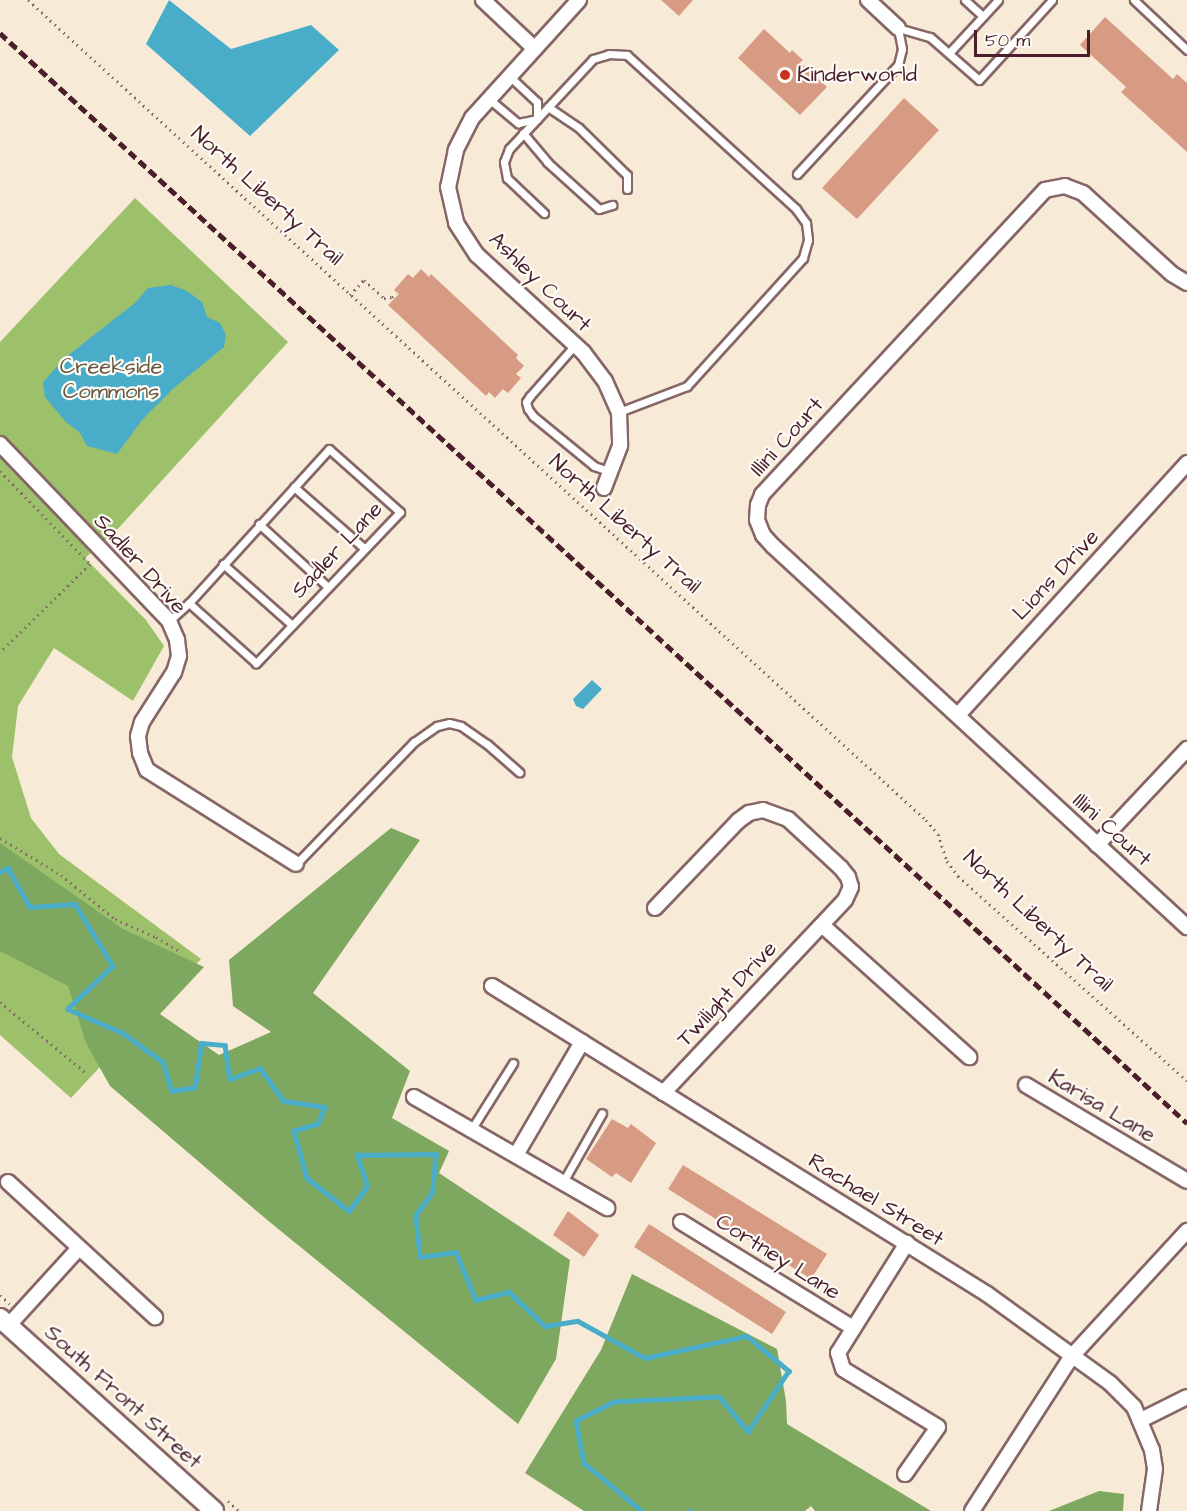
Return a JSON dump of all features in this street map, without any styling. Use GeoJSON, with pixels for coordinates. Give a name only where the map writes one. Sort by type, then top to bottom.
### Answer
{"type":"FeatureCollection","features":[{"type":"Feature","properties":{"kind":"street"},"geometry":{"type":"LineString","coordinates":[[483,0],[535,49]]}},
{"type":"Feature","properties":{"kind":"street","name":"Ashley Court"},"geometry":{"type":"LineString","coordinates":[[579,0],[472,118],[456,150],[448,187],[456,223],[477,255],[576,345],[605,381],[619,412],[620,446],[604,488]]}},
{"type":"Feature","properties":{"kind":"street"},"geometry":{"type":"LineString","coordinates":[[867,0],[898,28]]}},
{"type":"Feature","properties":{"kind":"street","name":"Illini Court"},"geometry":{"type":"LineString","coordinates":[[1187,283],[1172,274],[1083,194],[1065,186],[1045,190],[762,495],[758,505],[757,520],[763,534],[1187,927]]}},
{"type":"Feature","properties":{"kind":"street","name":"Sadler Drive"},"geometry":{"type":"LineString","coordinates":[[0,444],[169,621],[177,640],[178,656],[174,672],[142,722],[138,736],[140,753],[147,770],[296,864]]}},
{"type":"Feature","properties":{"kind":"street","name":"Lions Drive"},"geometry":{"type":"LineString","coordinates":[[958,715],[1187,463]]}},
{"type":"Feature","properties":{"kind":"street"},"geometry":{"type":"LineString","coordinates":[[1097,845],[1187,749]]}},
{"type":"Feature","properties":{"kind":"street","name":"Twilight Drive"},"geometry":{"type":"LineString","coordinates":[[655,908],[738,821],[749,813],[763,810],[788,819],[848,877],[851,887],[845,900],[663,1093]]}},
{"type":"Feature","properties":{"kind":"street"},"geometry":{"type":"LineString","coordinates":[[822,925],[969,1057]]}},
{"type":"Feature","properties":{"kind":"street","name":"Rachael Street"},"geometry":{"type":"LineString","coordinates":[[492,986],[987,1294],[1124,1395],[1141,1420],[1152,1450],[1155,1469],[1149,1511]]}},
{"type":"Feature","properties":{"kind":"street"},"geometry":{"type":"LineString","coordinates":[[516,1155],[582,1042]]}},
{"type":"Feature","properties":{"kind":"street","name":"Karisa Lane"},"geometry":{"type":"LineString","coordinates":[[1026,1085],[1187,1181]]}},
{"type":"Feature","properties":{"kind":"street"},"geometry":{"type":"LineString","coordinates":[[414,1097],[607,1208]]}},
{"type":"Feature","properties":{"kind":"street"},"geometry":{"type":"LineString","coordinates":[[8,1182],[155,1317]]}},
{"type":"Feature","properties":{"kind":"street","name":"Cortney Lane"},"geometry":{"type":"LineString","coordinates":[[681,1222],[854,1328]]}},
{"type":"Feature","properties":{"kind":"street"},"geometry":{"type":"LineString","coordinates":[[972,1511],[1072,1356],[1187,1231]]}},
{"type":"Feature","properties":{"kind":"street","name":"Cortney Lane"},"geometry":{"type":"LineString","coordinates":[[905,1474],[938,1427],[843,1368],[838,1353],[907,1244]]}},
{"type":"Feature","properties":{"kind":"street"},"geometry":{"type":"LineString","coordinates":[[4,1322],[79,1248]]}},
{"type":"Feature","properties":{"kind":"street","name":"South Front Street"},"geometry":{"type":"LineString","coordinates":[[4,1322],[214,1511]]}},
{"type":"Feature","properties":{"kind":"street"},"geometry":{"type":"LineString","coordinates":[[1141,1420],[1187,1397]]}},
{"type":"Feature","properties":{"kind":"lane"},"geometry":{"type":"LineString","coordinates":[[965,0],[983,16]]}},
{"type":"Feature","properties":{"kind":"lane"},"geometry":{"type":"LineString","coordinates":[[949,53],[998,0]]}},
{"type":"Feature","properties":{"kind":"lane"},"geometry":{"type":"LineString","coordinates":[[797,174],[898,65],[902,48],[898,28],[930,37],[979,80],[1052,0]]}},
{"type":"Feature","properties":{"kind":"lane"},"geometry":{"type":"LineString","coordinates":[[1134,0],[1187,50]]}},
{"type":"Feature","properties":{"kind":"lane"},"geometry":{"type":"LineString","coordinates":[[544,213],[507,178],[504,162],[509,148],[593,59],[609,54],[627,55],[796,209],[806,223],[808,240],[803,258],[687,386],[619,412]]}},
{"type":"Feature","properties":{"kind":"lane"},"geometry":{"type":"LineString","coordinates":[[510,77],[537,102],[537,119]]}},
{"type":"Feature","properties":{"kind":"lane"},"geometry":{"type":"LineString","coordinates":[[489,99],[518,123],[537,119]]}},
{"type":"Feature","properties":{"kind":"lane"},"geometry":{"type":"LineString","coordinates":[[548,107],[579,128],[627,175],[627,189]]}},
{"type":"Feature","properties":{"kind":"lane"},"geometry":{"type":"LineString","coordinates":[[523,133],[547,162],[599,209],[612,205]]}},
{"type":"Feature","properties":{"kind":"lane"},"geometry":{"type":"LineString","coordinates":[[576,345],[526,402],[533,416],[594,466],[611,472]]}},
{"type":"Feature","properties":{"kind":"lane","name":"Sadler Lane"},"geometry":{"type":"LineString","coordinates":[[169,621],[189,603],[329,449],[400,512],[256,663],[189,603]]}},
{"type":"Feature","properties":{"kind":"lane"},"geometry":{"type":"LineString","coordinates":[[294,487],[365,549]]}},
{"type":"Feature","properties":{"kind":"lane"},"geometry":{"type":"LineString","coordinates":[[259,524],[328,587]]}},
{"type":"Feature","properties":{"kind":"lane"},"geometry":{"type":"LineString","coordinates":[[223,564],[292,625]]}},
{"type":"Feature","properties":{"kind":"lane"},"geometry":{"type":"LineString","coordinates":[[296,864],[414,742],[437,726],[449,723],[460,726],[487,744],[519,772]]}},
{"type":"Feature","properties":{"kind":"lane"},"geometry":{"type":"LineString","coordinates":[[471,1130],[513,1063]]}},
{"type":"Feature","properties":{"kind":"lane"},"geometry":{"type":"LineString","coordinates":[[563,1182],[602,1113]]}},
{"type":"Feature","properties":{"kind":"path","name":"North Liberty Trail"},"geometry":{"type":"LineString","coordinates":[[28,0],[926,819],[938,834],[947,861],[958,876],[1187,1081]]}},
{"type":"Feature","properties":{"kind":"path"},"geometry":{"type":"LineString","coordinates":[[350,295],[364,280],[384,298],[392,297],[397,292]]}},
{"type":"Feature","properties":{"kind":"path"},"geometry":{"type":"LineString","coordinates":[[0,471],[90,564],[0,652]]}},
{"type":"Feature","properties":{"kind":"path"},"geometry":{"type":"LineString","coordinates":[[0,838],[61,875],[115,919],[156,937],[181,952]]}},
{"type":"Feature","properties":{"kind":"path"},"geometry":{"type":"LineString","coordinates":[[0,1002],[85,1072]]}},
{"type":"Feature","properties":{"kind":"green space","name":"Creekside Commons"},"geometry":{"type":"Polygon","coordinates":[[[135,198],[288,342],[115,532],[85,558],[146,620],[164,646],[133,701],[54,648],[18,706],[12,757],[31,818],[59,854],[201,959],[71,1098],[0,1035],[0,342],[135,198]]]}},
{"type":"Feature","properties":{"kind":"green space"},"geometry":{"type":"Polygon","coordinates":[[[391,828],[420,840],[313,993],[410,1071],[392,1118],[449,1151],[439,1173],[570,1260],[556,1359],[518,1424],[266,1219],[110,1086],[86,1043],[68,986],[0,951],[0,843],[123,929],[204,967],[160,1014],[219,1055],[271,1032],[233,1006],[229,960],[391,828]]]}},
{"type":"Feature","properties":{"kind":"green space"},"geometry":{"type":"Polygon","coordinates":[[[632,1274],[777,1349],[786,1401],[787,1424],[931,1511],[815,1511],[811,1506],[805,1511],[584,1511],[525,1473],[601,1350],[632,1274]]]}},
{"type":"Feature","properties":{"kind":"green space"},"geometry":{"type":"Polygon","coordinates":[[[1099,1491],[1124,1494],[1123,1511],[1049,1511],[1099,1491]]]}},
{"type":"Feature","properties":{"kind":"water"},"geometry":{"type":"Polygon","coordinates":[[[169,0],[231,49],[311,25],[339,50],[250,136],[146,44],[169,0]]]}},
{"type":"Feature","properties":{"kind":"water"},"geometry":{"type":"Polygon","coordinates":[[[171,285],[187,291],[202,302],[207,317],[220,323],[226,335],[224,347],[174,388],[142,420],[117,454],[87,446],[80,433],[65,421],[45,397],[43,382],[66,357],[136,302],[148,288],[171,285]]]}},
{"type":"Feature","properties":{"kind":"water"},"geometry":{"type":"Polygon","coordinates":[[[592,680],[602,689],[583,709],[576,706],[573,699],[592,680]]]}},
{"type":"Feature","properties":{"kind":"building"},"geometry":{"type":"Polygon","coordinates":[[[661,0],[693,0],[679,16],[661,0]]]}},
{"type":"Feature","properties":{"kind":"building"},"geometry":{"type":"Polygon","coordinates":[[[1105,17],[1173,79],[1177,74],[1187,83],[1187,152],[1121,92],[1126,87],[1080,45],[1105,17]]]}},
{"type":"Feature","properties":{"kind":"building","name":"Kinderworld"},"geometry":{"type":"Polygon","coordinates":[[[764,29],[790,53],[792,50],[803,60],[800,62],[827,87],[800,115],[738,58],[764,29]]]}},
{"type":"Feature","properties":{"kind":"building"},"geometry":{"type":"Polygon","coordinates":[[[904,98],[939,130],[857,219],[822,188],[904,98]]]}},
{"type":"Feature","properties":{"kind":"building"},"geometry":{"type":"Polygon","coordinates":[[[421,269],[429,277],[431,274],[518,355],[516,358],[524,366],[516,374],[521,378],[508,393],[503,389],[495,398],[489,392],[486,396],[388,305],[399,294],[394,290],[408,274],[413,278],[421,269]]]}},
{"type":"Feature","properties":{"kind":"building"},"geometry":{"type":"Polygon","coordinates":[[[612,1119],[628,1128],[631,1124],[656,1143],[631,1183],[616,1173],[612,1177],[586,1159],[612,1119]]]}},
{"type":"Feature","properties":{"kind":"building"},"geometry":{"type":"Polygon","coordinates":[[[683,1165],[827,1254],[811,1279],[668,1189],[683,1165]]]}},
{"type":"Feature","properties":{"kind":"building"},"geometry":{"type":"Polygon","coordinates":[[[568,1211],[599,1235],[584,1257],[553,1235],[568,1211]]]}},
{"type":"Feature","properties":{"kind":"building"},"geometry":{"type":"Polygon","coordinates":[[[649,1224],[786,1312],[772,1334],[634,1247],[649,1224]]]}},
{"type":"Feature","properties":{"kind":"waterway"},"geometry":{"type":"LineString","coordinates":[[0,872],[8,868],[30,907],[75,904],[113,966],[68,1009],[123,1033],[163,1062],[172,1091],[195,1087],[201,1043],[225,1045],[230,1079],[260,1068],[284,1101],[325,1107],[318,1124],[294,1131],[307,1178],[349,1211],[367,1186],[357,1155],[436,1154],[433,1192],[416,1215],[420,1257],[456,1252],[476,1300],[509,1292],[545,1326],[578,1321],[645,1358],[747,1336],[789,1371],[748,1432],[719,1397],[614,1402],[576,1421],[584,1463],[642,1511]]}},
{"type":"Feature","properties":{"kind":"railway"},"geometry":{"type":"LineString","coordinates":[[0,33],[1187,1123]]}},
{"type":"Feature","properties":{"kind":"place","name":"Kinderworld"},"geometry":{"type":"Point","coordinates":[785,75]}}]}
